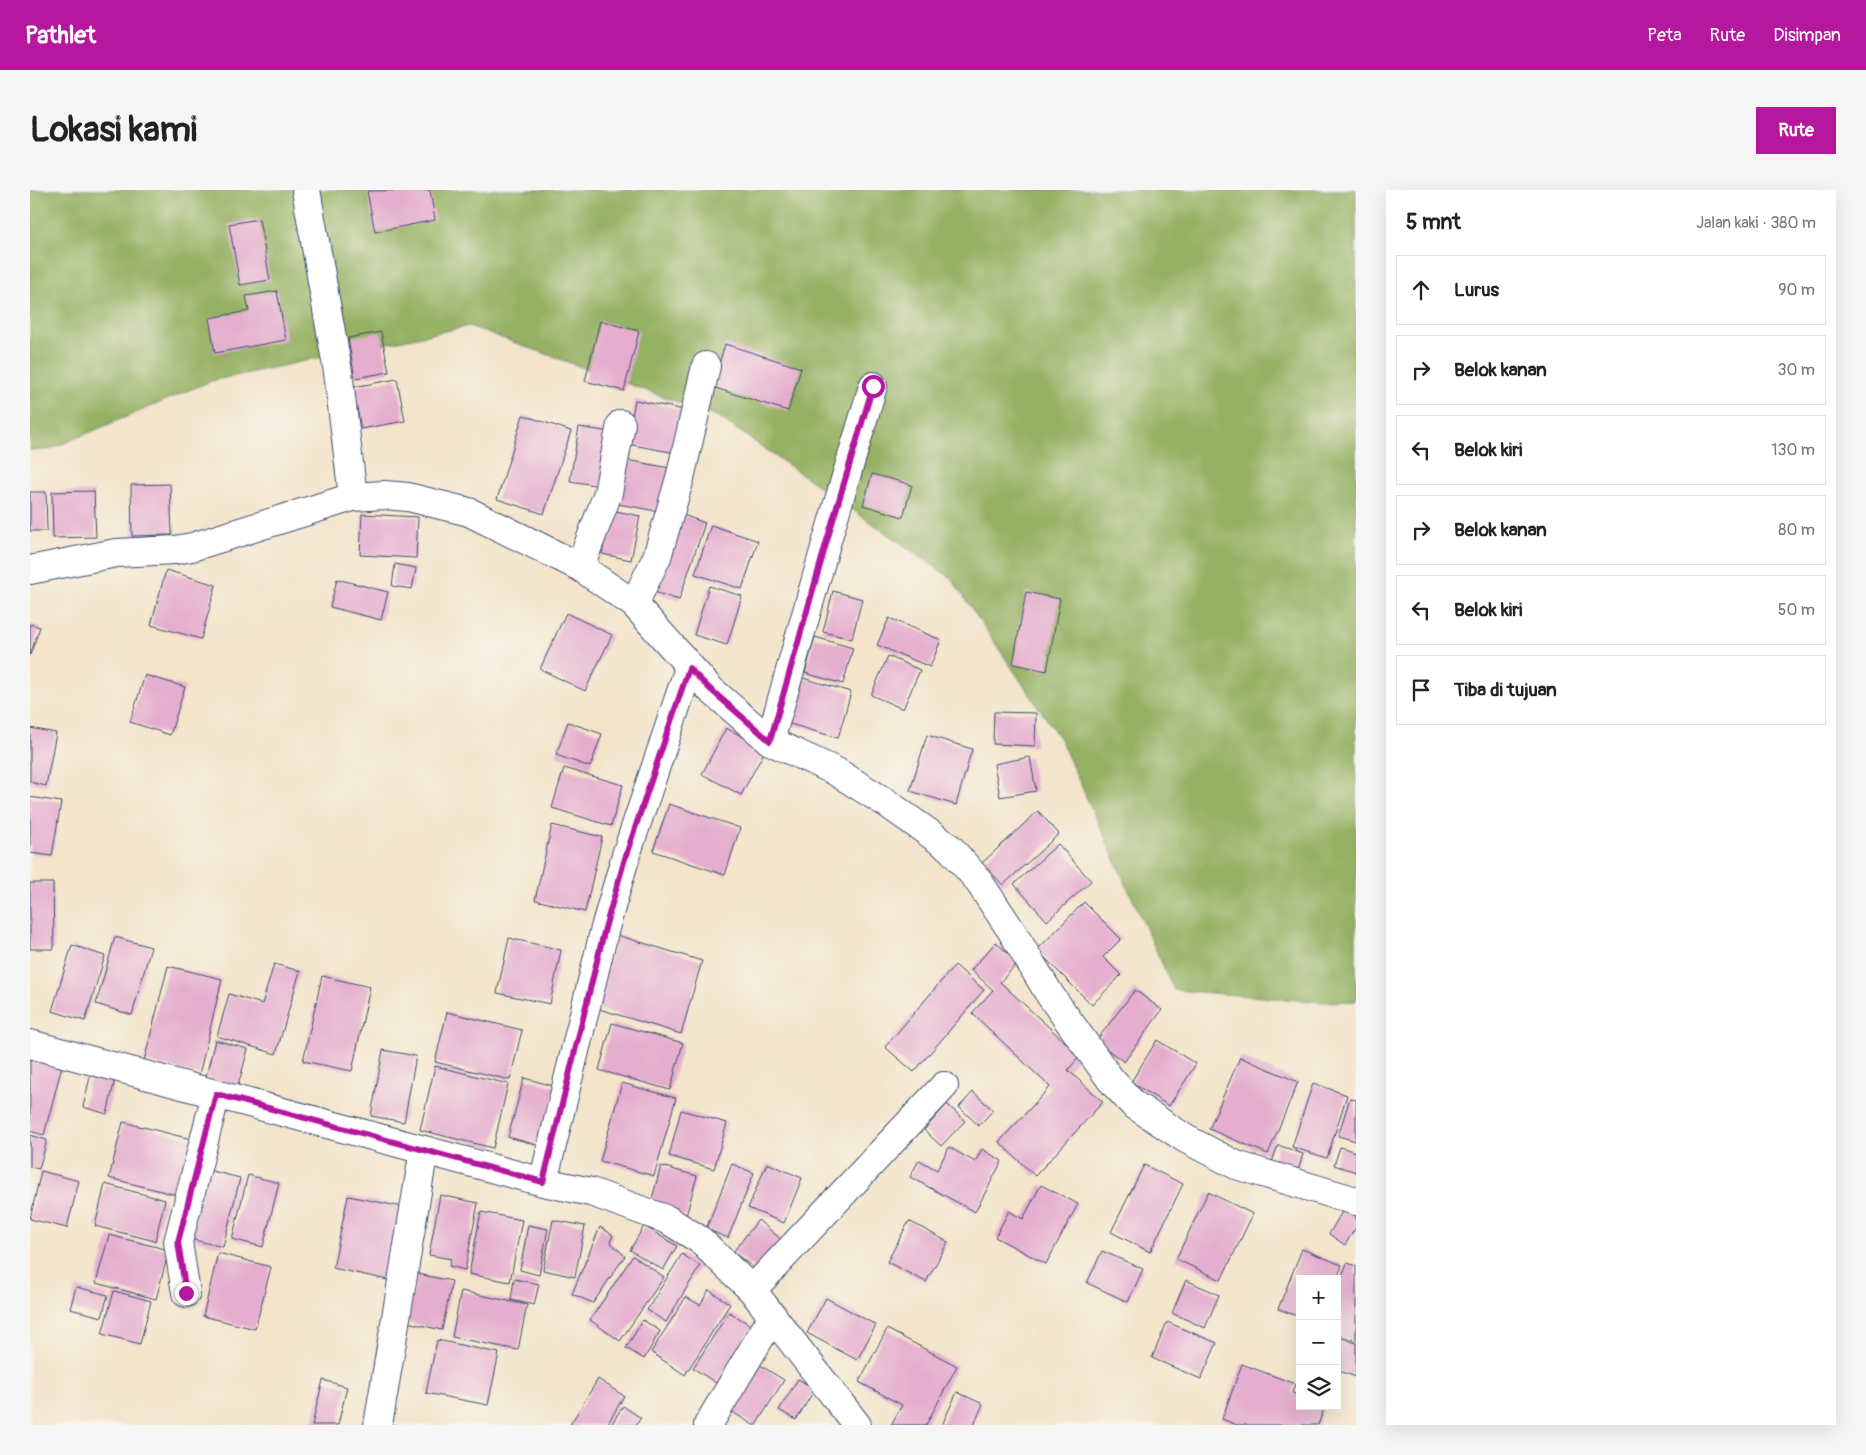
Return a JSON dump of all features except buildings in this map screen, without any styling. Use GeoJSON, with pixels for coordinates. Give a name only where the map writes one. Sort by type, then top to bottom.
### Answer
{"type":"FeatureCollection","features":[{"type":"Feature","properties":{"kind":"street"},"geometry":{"type":"LineString","coordinates":[[306,190],[338,372],[353,497]]}},
{"type":"Feature","properties":{"kind":"street"},"geometry":{"type":"LineString","coordinates":[[634,604],[657,557],[680,478],[706,366]]}},
{"type":"Feature","properties":{"kind":"street"},"geometry":{"type":"LineString","coordinates":[[770,741],[873,386]]}},
{"type":"Feature","properties":{"kind":"street"},"geometry":{"type":"LineString","coordinates":[[580,566],[608,493],[621,424]]}},
{"type":"Feature","properties":{"kind":"street"},"geometry":{"type":"LineString","coordinates":[[30,570],[116,553],[175,550],[192,547],[353,497],[384,495],[408,497],[469,512],[580,566],[634,604],[689,668],[710,689],[770,741],[835,771],[888,804],[950,848],[977,880],[1011,930],[1050,995],[1110,1080],[1133,1104],[1186,1139],[1236,1165],[1356,1201]]}},
{"type":"Feature","properties":{"kind":"street"},"geometry":{"type":"LineString","coordinates":[[543,1182],[605,928],[626,855],[689,668]]}},
{"type":"Feature","properties":{"kind":"street"},"geometry":{"type":"LineString","coordinates":[[30,1044],[543,1182],[590,1192],[668,1220],[700,1240],[752,1290],[773,1316],[845,1419]]}},
{"type":"Feature","properties":{"kind":"street"},"geometry":{"type":"LineString","coordinates":[[752,1290],[944,1086]]}},
{"type":"Feature","properties":{"kind":"street"},"geometry":{"type":"LineString","coordinates":[[186,1293],[178,1242],[216,1094]]}},
{"type":"Feature","properties":{"kind":"street"},"geometry":{"type":"LineString","coordinates":[[378,1425],[424,1150]]}},
{"type":"Feature","properties":{"kind":"street"},"geometry":{"type":"LineString","coordinates":[[708,1425],[773,1316]]}},
{"type":"Feature","properties":{"kind":"green space"},"geometry":{"type":"Polygon","coordinates":[[[30,190],[1356,190],[1356,1001],[1323,1002],[1174,990],[1060,739],[951,578],[719,417],[469,326],[211,381],[48,450],[30,450],[30,190]]]}},
{"type":"Feature","properties":{"kind":"route"},"geometry":{"type":"LineString","coordinates":[[186,1293],[178,1242],[216,1094],[543,1182],[605,928],[626,855],[689,668],[710,689],[770,741],[873,386]]}}]}
